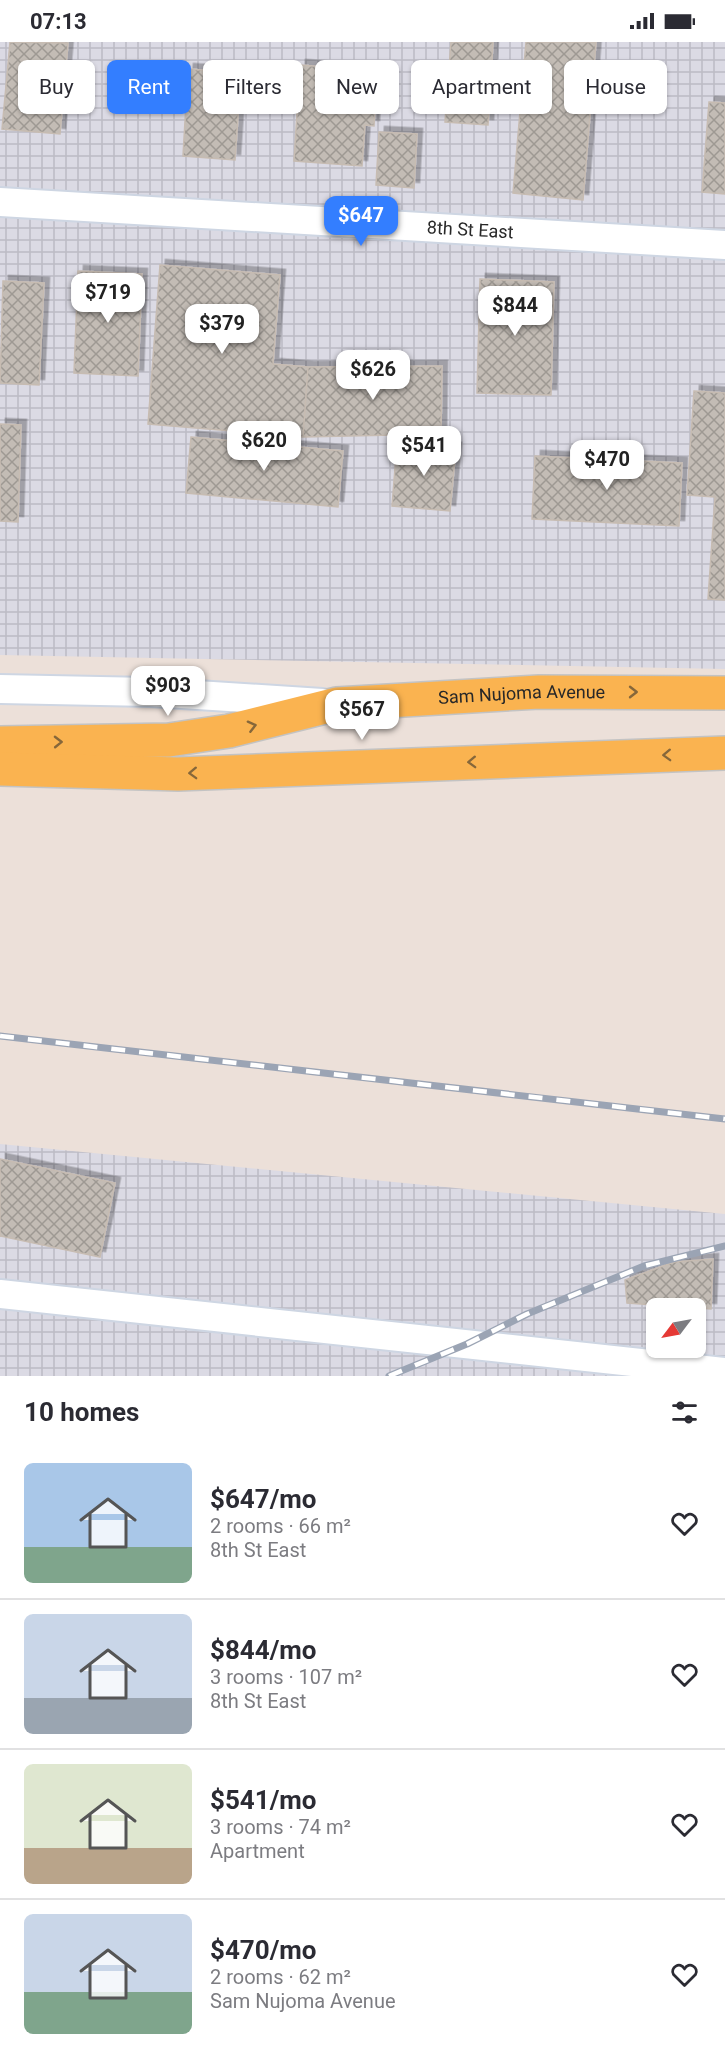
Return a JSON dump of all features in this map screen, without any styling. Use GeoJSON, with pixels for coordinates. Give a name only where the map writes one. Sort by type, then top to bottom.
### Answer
{"type":"FeatureCollection","features":[{"type":"Feature","properties":{"kind":"main road","name":"Sam Nujoma Avenue"},"geometry":{"type":"LineString","coordinates":[[0,743],[169,740],[229,732],[337,704],[538,692],[725,693]]}},
{"type":"Feature","properties":{"kind":"main road"},"geometry":{"type":"LineString","coordinates":[[0,769],[178,774],[725,753]]}},
{"type":"Feature","properties":{"kind":"street","name":"8th St East"},"geometry":{"type":"LineString","coordinates":[[0,202],[725,245]]}},
{"type":"Feature","properties":{"kind":"street"},"geometry":{"type":"LineString","coordinates":[[0,689],[150,692],[337,704]]}},
{"type":"Feature","properties":{"kind":"street"},"geometry":{"type":"LineString","coordinates":[[0,1294],[725,1372]]}},
{"type":"Feature","properties":{"kind":"shaded area"},"geometry":{"type":"Polygon","coordinates":[[[0,42],[725,42],[725,669],[0,655],[0,42]]]}},
{"type":"Feature","properties":{"kind":"shaded area"},"geometry":{"type":"Polygon","coordinates":[[[0,1144],[725,1214],[725,1376],[0,1376],[0,1144]]]}},
{"type":"Feature","properties":{"kind":"building"},"geometry":{"type":"Polygon","coordinates":[[[10,42],[68,43],[67,60],[18,60],[18,114],[62,114],[60,134],[2,129],[10,42]]]}},
{"type":"Feature","properties":{"kind":"building"},"geometry":{"type":"Polygon","coordinates":[[[451,42],[493,42],[492,60],[450,60],[451,42]]]}},
{"type":"Feature","properties":{"kind":"building"},"geometry":{"type":"Polygon","coordinates":[[[526,42],[596,42],[595,60],[564,60],[564,114],[590,114],[583,200],[513,193],[520,114],[552,114],[552,60],[524,60],[526,42]]]}},
{"type":"Feature","properties":{"kind":"building"},"geometry":{"type":"Polygon","coordinates":[[[303,65],[315,66],[315,114],[375,114],[374,126],[365,125],[362,166],[294,161],[297,114],[303,114],[303,65]]]}},
{"type":"Feature","properties":{"kind":"building"},"geometry":{"type":"Polygon","coordinates":[[[191,69],[203,70],[203,114],[238,114],[235,160],[183,156],[185,114],[191,114],[191,69]]]}},
{"type":"Feature","properties":{"kind":"building"},"geometry":{"type":"Polygon","coordinates":[[[709,102],[725,103],[725,194],[702,192],[709,102]]]}},
{"type":"Feature","properties":{"kind":"building"},"geometry":{"type":"Polygon","coordinates":[[[446,114],[489,114],[488,125],[445,122],[446,114]]]}},
{"type":"Feature","properties":{"kind":"building"},"geometry":{"type":"Polygon","coordinates":[[[379,132],[417,134],[414,188],[376,185],[379,132]]]}},
{"type":"Feature","properties":{"kind":"building"},"geometry":{"type":"Polygon","coordinates":[[[160,265],[280,275],[273,364],[308,367],[303,437],[148,424],[160,265]]]}},
{"type":"Feature","properties":{"kind":"building"},"geometry":{"type":"Polygon","coordinates":[[[78,271],[142,274],[138,376],[74,373],[78,271]]]}},
{"type":"Feature","properties":{"kind":"building"},"geometry":{"type":"Polygon","coordinates":[[[480,279],[554,282],[551,395],[477,393],[480,279]]]}},
{"type":"Feature","properties":{"kind":"building"},"geometry":{"type":"Polygon","coordinates":[[[3,281],[44,283],[39,385],[0,383],[3,281]]]}},
{"type":"Feature","properties":{"kind":"building"},"geometry":{"type":"Polygon","coordinates":[[[442,366],[441,434],[303,437],[308,367],[442,366]]]}},
{"type":"Feature","properties":{"kind":"building"},"geometry":{"type":"Polygon","coordinates":[[[694,391],[725,393],[725,600],[708,599],[715,497],[687,495],[694,391]]]}},
{"type":"Feature","properties":{"kind":"building"},"geometry":{"type":"Polygon","coordinates":[[[0,424],[21,425],[18,522],[0,521],[0,424]]]}},
{"type":"Feature","properties":{"kind":"building"},"geometry":{"type":"Polygon","coordinates":[[[191,437],[343,451],[338,507],[186,493],[191,437]]]}},
{"type":"Feature","properties":{"kind":"building"},"geometry":{"type":"Polygon","coordinates":[[[397,443],[456,448],[450,511],[392,506],[397,443]]]}},
{"type":"Feature","properties":{"kind":"building"},"geometry":{"type":"Polygon","coordinates":[[[535,456],[682,463],[679,526],[532,519],[535,456]]]}},
{"type":"Feature","properties":{"kind":"building"},"geometry":{"type":"Polygon","coordinates":[[[0,1159],[115,1183],[100,1257],[0,1236],[0,1159]]]}},
{"type":"Feature","properties":{"kind":"building"},"geometry":{"type":"Polygon","coordinates":[[[713,1259],[711,1309],[706,1309],[706,1298],[646,1298],[646,1304],[627,1303],[625,1280],[674,1262],[713,1259]]]}},
{"type":"Feature","properties":{"kind":"railway"},"geometry":{"type":"LineString","coordinates":[[0,1036],[725,1119]]}},
{"type":"Feature","properties":{"kind":"railway"},"geometry":{"type":"LineString","coordinates":[[389,1376],[467,1344],[527,1314],[644,1266],[725,1246]]}}]}
